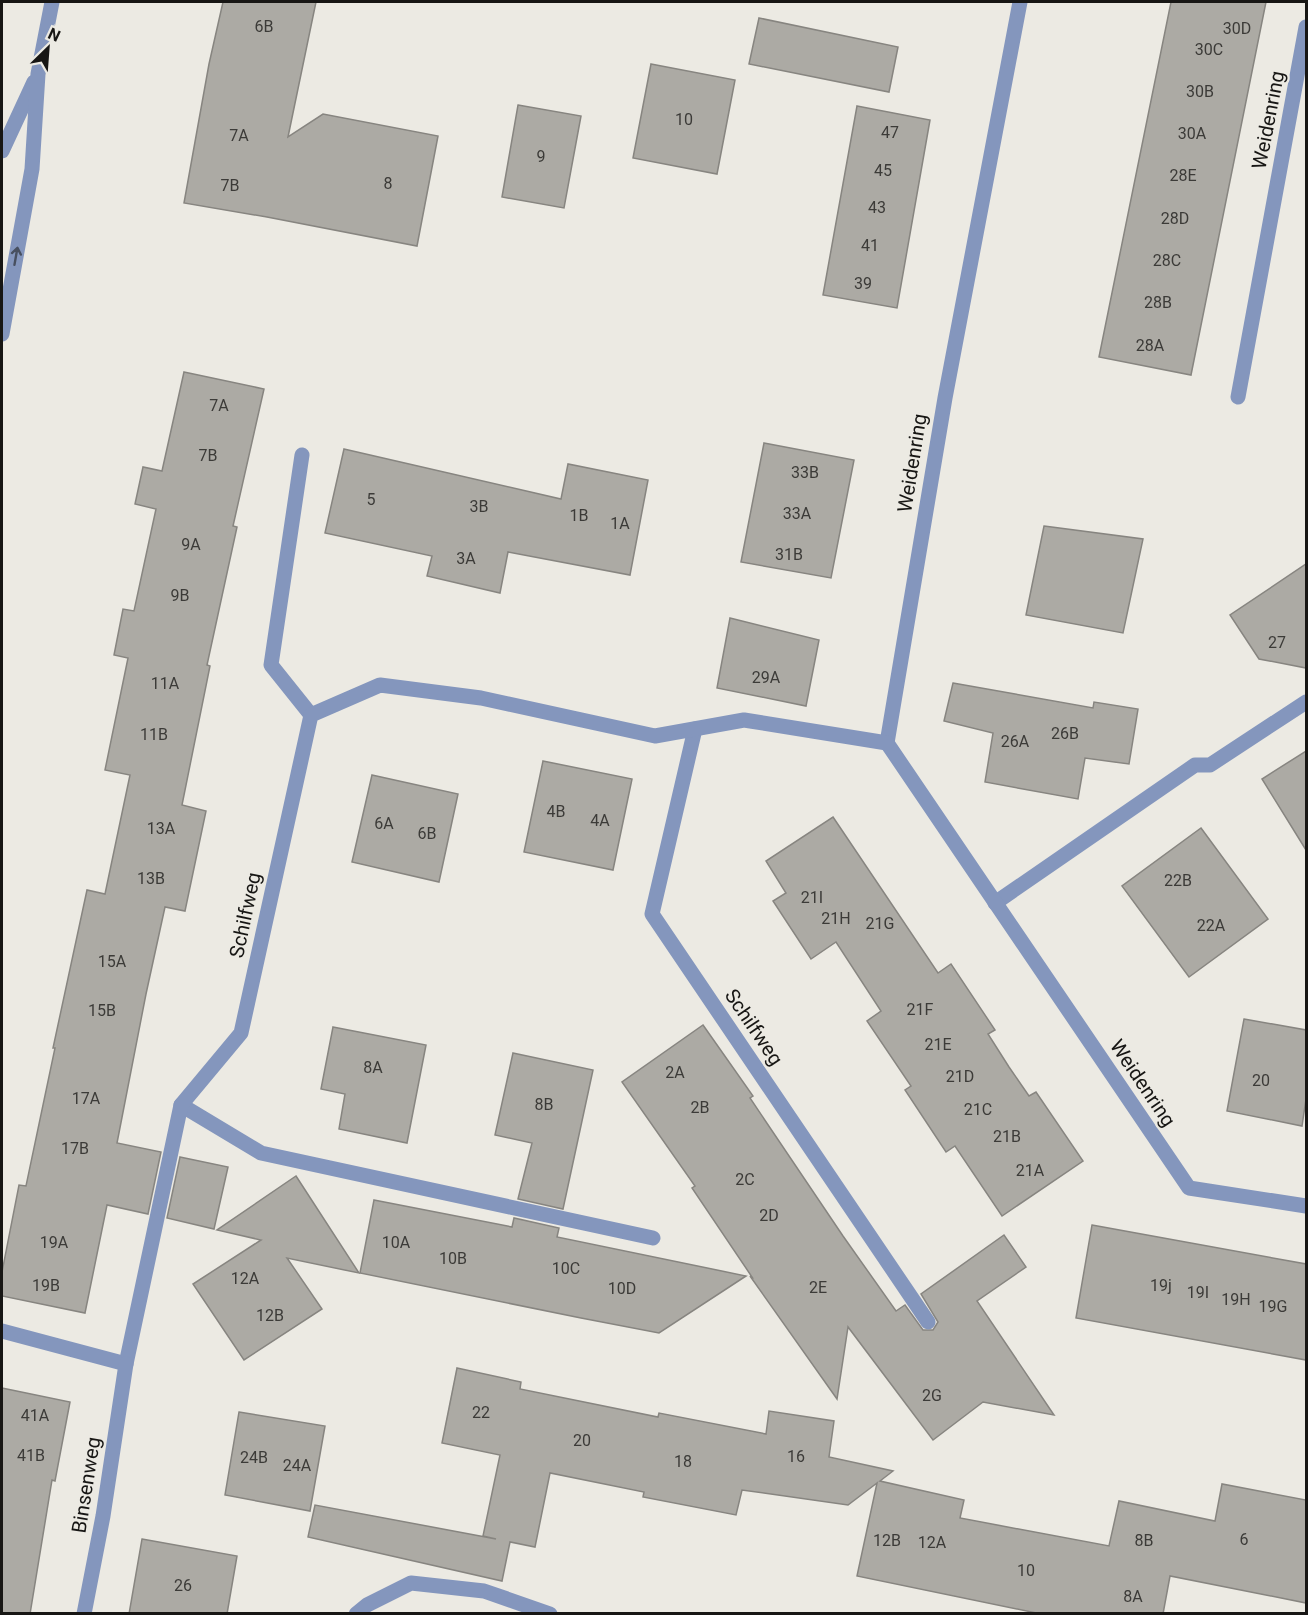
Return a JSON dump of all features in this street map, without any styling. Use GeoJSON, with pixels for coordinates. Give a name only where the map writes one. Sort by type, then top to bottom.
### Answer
{"type":"FeatureCollection","features":[{"type":"Feature","properties":{"kind":"street"},"geometry":{"type":"LineString","coordinates":[[2,334],[32,168],[38,74],[52,2]]}},
{"type":"Feature","properties":{"kind":"street","name":"Weidenring"},"geometry":{"type":"LineString","coordinates":[[1020,2],[945,398],[887,743],[1189,1188],[1306,1206]]}},
{"type":"Feature","properties":{"kind":"street","name":"Weidenring"},"geometry":{"type":"LineString","coordinates":[[1238,397],[1306,27]]}},
{"type":"Feature","properties":{"kind":"street"},"geometry":{"type":"LineString","coordinates":[[2,151],[38,74]]}},
{"type":"Feature","properties":{"kind":"street"},"geometry":{"type":"LineString","coordinates":[[302,455],[272,665],[311,715],[380,684],[481,698],[655,736],[744,720],[887,743]]}},
{"type":"Feature","properties":{"kind":"street"},"geometry":{"type":"LineString","coordinates":[[995,903],[1195,765],[1210,765],[1306,702]]}},
{"type":"Feature","properties":{"kind":"street","name":"Schilfweg"},"geometry":{"type":"LineString","coordinates":[[126,1364],[181,1105],[241,1033],[311,715]]}},
{"type":"Feature","properties":{"kind":"street","name":"Schilfweg"},"geometry":{"type":"LineString","coordinates":[[695,729],[652,914],[928,1322]]}},
{"type":"Feature","properties":{"kind":"street"},"geometry":{"type":"LineString","coordinates":[[181,1105],[261,1153],[653,1238]]}},
{"type":"Feature","properties":{"kind":"street"},"geometry":{"type":"LineString","coordinates":[[2,1331],[126,1364]]}},
{"type":"Feature","properties":{"kind":"street","name":"Binsenweg"},"geometry":{"type":"LineString","coordinates":[[84,1614],[103,1516],[126,1364]]}},
{"type":"Feature","properties":{"kind":"street"},"geometry":{"type":"LineString","coordinates":[[356,1614],[367,1605],[411,1583],[484,1591],[550,1614]]}},
{"type":"Feature","properties":{"kind":"building"},"geometry":{"type":"Polygon","coordinates":[[[223,2],[316,2],[288,137],[323,114],[438,136],[417,246],[184,203],[209,64],[223,2]]]}},
{"type":"Feature","properties":{"kind":"building"},"geometry":{"type":"Polygon","coordinates":[[[1171,2],[1266,2],[1191,375],[1099,357],[1171,2]]]}},
{"type":"Feature","properties":{"kind":"building"},"geometry":{"type":"Polygon","coordinates":[[[759,18],[898,47],[889,92],[749,64],[759,18]]]}},
{"type":"Feature","properties":{"kind":"building"},"geometry":{"type":"Polygon","coordinates":[[[651,64],[735,80],[717,174],[633,158],[651,64]]]}},
{"type":"Feature","properties":{"kind":"building"},"geometry":{"type":"Polygon","coordinates":[[[518,105],[581,116],[564,208],[502,197],[518,105]]]}},
{"type":"Feature","properties":{"kind":"building"},"geometry":{"type":"Polygon","coordinates":[[[857,106],[930,120],[897,308],[823,295],[857,106]]]}},
{"type":"Feature","properties":{"kind":"building"},"geometry":{"type":"Polygon","coordinates":[[[184,372],[264,389],[233,526],[237,527],[207,665],[210,666],[182,805],[206,811],[185,911],[165,907],[117,1143],[161,1152],[148,1214],[107,1205],[85,1313],[2,1296],[2,1272],[19,1185],[26,1186],[87,890],[105,894],[130,775],[105,770],[128,658],[114,655],[123,609],[134,611],[156,509],[135,504],[143,467],[162,471],[184,372]]]}},
{"type":"Feature","properties":{"kind":"building"},"geometry":{"type":"Polygon","coordinates":[[[764,443],[854,460],[831,578],[741,562],[764,443]]]}},
{"type":"Feature","properties":{"kind":"building"},"geometry":{"type":"Polygon","coordinates":[[[344,449],[561,499],[568,464],[648,480],[630,575],[508,552],[500,593],[427,576],[432,556],[325,533],[344,449]]]}},
{"type":"Feature","properties":{"kind":"building"},"geometry":{"type":"Polygon","coordinates":[[[1044,526],[1143,539],[1123,633],[1026,615],[1044,526]]]}},
{"type":"Feature","properties":{"kind":"building"},"geometry":{"type":"Polygon","coordinates":[[[1306,564],[1306,668],[1259,659],[1230,615],[1306,564]]]}},
{"type":"Feature","properties":{"kind":"building"},"geometry":{"type":"Polygon","coordinates":[[[730,618],[819,640],[806,706],[717,688],[730,618]]]}},
{"type":"Feature","properties":{"kind":"building"},"geometry":{"type":"Polygon","coordinates":[[[953,683],[1093,708],[1094,702],[1138,709],[1129,764],[1085,758],[1078,799],[985,782],[993,733],[944,721],[953,683]]]}},
{"type":"Feature","properties":{"kind":"building"},"geometry":{"type":"Polygon","coordinates":[[[1306,751],[1306,850],[1262,779],[1306,751]]]}},
{"type":"Feature","properties":{"kind":"building"},"geometry":{"type":"Polygon","coordinates":[[[543,761],[632,779],[613,870],[524,852],[543,761]]]}},
{"type":"Feature","properties":{"kind":"building"},"geometry":{"type":"Polygon","coordinates":[[[372,775],[458,794],[439,882],[352,862],[372,775]]]}},
{"type":"Feature","properties":{"kind":"building"},"geometry":{"type":"Polygon","coordinates":[[[833,817],[938,973],[951,964],[995,1030],[988,1034],[1009,1067],[1029,1096],[1036,1092],[1083,1161],[1002,1216],[955,1146],[946,1152],[905,1090],[911,1086],[867,1021],[881,1011],[836,942],[811,959],[773,901],[786,893],[766,861],[833,817]]]}},
{"type":"Feature","properties":{"kind":"building"},"geometry":{"type":"Polygon","coordinates":[[[1201,828],[1268,919],[1189,977],[1122,886],[1201,828]]]}},
{"type":"Feature","properties":{"kind":"building"},"geometry":{"type":"Polygon","coordinates":[[[1244,1019],[1306,1030],[1306,1099],[1302,1126],[1227,1111],[1244,1019]]]}},
{"type":"Feature","properties":{"kind":"building"},"geometry":{"type":"Polygon","coordinates":[[[703,1025],[753,1096],[750,1098],[843,1236],[896,1311],[905,1305],[923,1330],[933,1330],[938,1322],[921,1294],[1004,1235],[1026,1267],[977,1301],[1054,1415],[983,1402],[933,1440],[848,1327],[837,1399],[750,1276],[752,1277],[692,1188],[695,1186],[622,1082],[703,1025]]]}},
{"type":"Feature","properties":{"kind":"building"},"geometry":{"type":"Polygon","coordinates":[[[333,1027],[426,1045],[407,1143],[339,1129],[345,1094],[321,1089],[333,1027]]]}},
{"type":"Feature","properties":{"kind":"building"},"geometry":{"type":"Polygon","coordinates":[[[513,1053],[593,1070],[563,1209],[518,1199],[532,1143],[495,1135],[513,1053]]]}},
{"type":"Feature","properties":{"kind":"building"},"geometry":{"type":"Polygon","coordinates":[[[180,1157],[228,1167],[214,1229],[167,1218],[180,1157]]]}},
{"type":"Feature","properties":{"kind":"building"},"geometry":{"type":"Polygon","coordinates":[[[296,1176],[359,1273],[287,1258],[322,1309],[244,1360],[193,1284],[261,1240],[217,1230],[296,1176]]]}},
{"type":"Feature","properties":{"kind":"building"},"geometry":{"type":"Polygon","coordinates":[[[374,1200],[512,1227],[514,1218],[559,1228],[557,1237],[746,1276],[659,1333],[360,1273],[374,1200]]]}},
{"type":"Feature","properties":{"kind":"building"},"geometry":{"type":"Polygon","coordinates":[[[1092,1225],[1306,1264],[1306,1360],[1076,1318],[1092,1225]]]}},
{"type":"Feature","properties":{"kind":"building"},"geometry":{"type":"Polygon","coordinates":[[[457,1368],[521,1382],[520,1389],[658,1417],[659,1413],[766,1434],[769,1411],[834,1421],[829,1457],[893,1471],[880,1481],[964,1500],[960,1518],[1109,1546],[1119,1501],[1215,1521],[1222,1484],[1306,1500],[1306,1603],[1170,1576],[1163,1614],[1041,1614],[857,1576],[877,1483],[848,1505],[742,1490],[736,1515],[643,1497],[644,1492],[550,1473],[535,1547],[510,1542],[502,1581],[308,1537],[315,1505],[496,1539],[483,1536],[500,1455],[442,1443],[457,1368]]]}},
{"type":"Feature","properties":{"kind":"building"},"geometry":{"type":"Polygon","coordinates":[[[2,1388],[70,1402],[55,1481],[52,1480],[30,1614],[2,1614],[2,1388]]]}},
{"type":"Feature","properties":{"kind":"building"},"geometry":{"type":"Polygon","coordinates":[[[239,1412],[325,1426],[310,1511],[225,1495],[239,1412]]]}},
{"type":"Feature","properties":{"kind":"building"},"geometry":{"type":"Polygon","coordinates":[[[142,1539],[237,1556],[227,1614],[129,1614],[142,1539]]]}}]}
